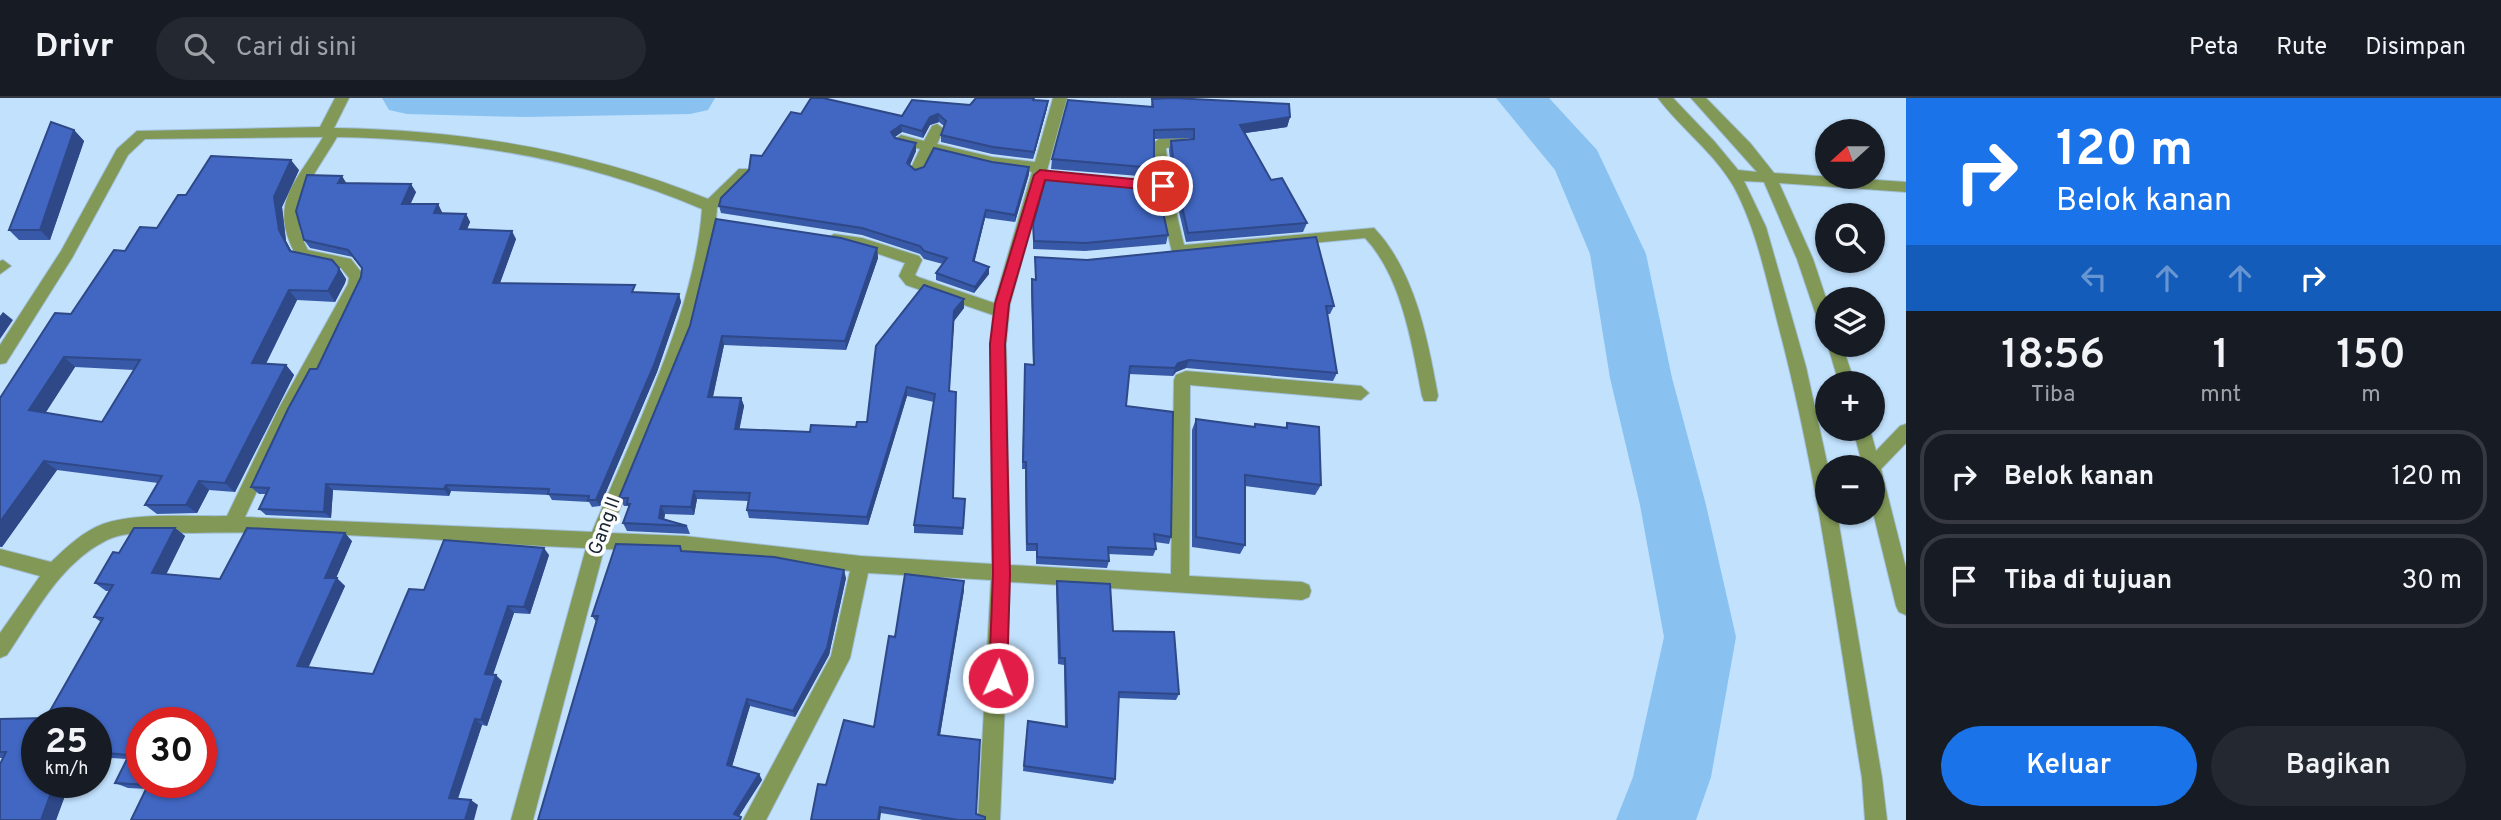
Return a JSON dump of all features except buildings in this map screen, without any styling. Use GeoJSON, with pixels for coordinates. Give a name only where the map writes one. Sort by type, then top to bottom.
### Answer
{"type":"FeatureCollection","features":[{"type":"Feature","properties":{"kind":"street"},"geometry":{"type":"LineString","coordinates":[[232,524],[285,413],[356,284],[357,277],[346,263],[303,255],[294,243],[289,222],[290,203],[330,128],[342,98]]}},
{"type":"Feature","properties":{"kind":"street"},"geometry":{"type":"LineString","coordinates":[[989,820],[1001,574],[998,344],[1001,312],[1024,256],[1046,173],[1060,98]]}},
{"type":"Feature","properties":{"kind":"street"},"geometry":{"type":"LineString","coordinates":[[1665,98],[1692,124],[1734,175],[1756,221],[1788,330],[1819,455]]}},
{"type":"Feature","properties":{"kind":"street"},"geometry":{"type":"LineString","coordinates":[[1698,98],[1746,147],[1769,177],[1815,289]]}},
{"type":"Feature","properties":{"kind":"street"},"geometry":{"type":"LineString","coordinates":[[0,358],[67,254],[121,152],[142,134],[206,138],[330,128],[464,141],[625,171],[715,215],[744,173]]}},
{"type":"Feature","properties":{"kind":"street"},"geometry":{"type":"LineString","coordinates":[[917,170],[937,128]]}},
{"type":"Feature","properties":{"kind":"street"},"geometry":{"type":"LineString","coordinates":[[901,140],[1046,173]]}},
{"type":"Feature","properties":{"kind":"street"},"geometry":{"type":"LineString","coordinates":[[1178,252],[1156,186],[1159,144],[1185,143]]}},
{"type":"Feature","properties":{"kind":"street"},"geometry":{"type":"LineString","coordinates":[[1734,175],[1906,187]]}},
{"type":"Feature","properties":{"kind":"street","name":"Gang II"},"geometry":{"type":"LineString","coordinates":[[522,820],[597,542],[682,334],[715,215]]}},
{"type":"Feature","properties":{"kind":"street"},"geometry":{"type":"LineString","coordinates":[[1160,254],[1369,232],[1382,248],[1399,284],[1420,346],[1430,396]]}},
{"type":"Feature","properties":{"kind":"street"},"geometry":{"type":"LineString","coordinates":[[814,235],[862,243],[914,260],[907,276],[912,281],[1001,312]]}},
{"type":"Feature","properties":{"kind":"street"},"geometry":{"type":"LineString","coordinates":[[1180,581],[1182,380],[1186,377],[1361,393]]}},
{"type":"Feature","properties":{"kind":"street"},"geometry":{"type":"LineString","coordinates":[[1883,455],[1906,431]]}},
{"type":"Feature","properties":{"kind":"street"},"geometry":{"type":"LineString","coordinates":[[1885,517],[1906,606]]}},
{"type":"Feature","properties":{"kind":"street"},"geometry":{"type":"LineString","coordinates":[[0,649],[54,571],[80,546],[107,531],[140,526],[232,524],[684,544],[861,564],[1001,574],[1180,581],[1302,591]]}},
{"type":"Feature","properties":{"kind":"street"},"geometry":{"type":"LineString","coordinates":[[1830,525],[1872,778],[1876,820]]}},
{"type":"Feature","properties":{"kind":"street"},"geometry":{"type":"LineString","coordinates":[[0,556],[54,571]]}},
{"type":"Feature","properties":{"kind":"street"},"geometry":{"type":"LineString","coordinates":[[754,820],[840,658],[861,564]]}},
{"type":"Feature","properties":{"kind":"waterway"},"geometry":{"type":"LineString","coordinates":[[407,98],[523,101],[690,98]]}},
{"type":"Feature","properties":{"kind":"waterway"},"geometry":{"type":"LineString","coordinates":[[1521,98],[1578,163],[1618,254],[1641,378],[1673,505],[1700,637],[1672,777],[1656,820]]}},
{"type":"Feature","properties":{"kind":"route"},"geometry":{"type":"LineString","coordinates":[[998,678],[1001,574],[998,344],[1002,304],[1040,175],[1163,186]]}}]}
